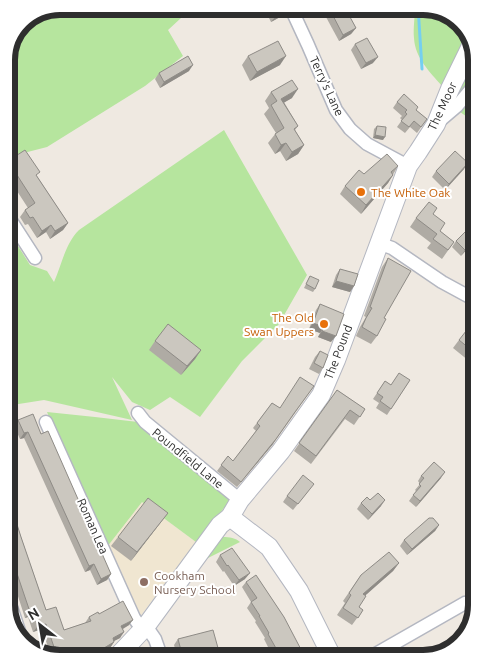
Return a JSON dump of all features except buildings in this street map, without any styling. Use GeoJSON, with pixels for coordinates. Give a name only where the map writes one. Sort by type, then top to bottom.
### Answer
{"type":"FeatureCollection","features":[{"type":"Feature","properties":{"kind":"main road","name":"The Moor"},"geometry":{"type":"LineString","coordinates":[[408,166],[436,124],[468,53]]}},
{"type":"Feature","properties":{"kind":"main road","name":"The Pound"},"geometry":{"type":"LineString","coordinates":[[123,650],[144,628],[220,525],[230,517],[240,500],[281,451],[321,395],[336,360],[408,166]]}},
{"type":"Feature","properties":{"kind":"main road"},"geometry":{"type":"LineString","coordinates":[[230,517],[268,547],[299,591],[328,650]]}},
{"type":"Feature","properties":{"kind":"street","name":"Terry's Lane"},"geometry":{"type":"LineString","coordinates":[[294,15],[336,110],[350,129],[367,144],[408,166]]}},
{"type":"Feature","properties":{"kind":"street"},"geometry":{"type":"LineString","coordinates":[[436,124],[457,106],[468,93]]}},
{"type":"Feature","properties":{"kind":"street"},"geometry":{"type":"LineString","coordinates":[[15,227],[35,258]]}},
{"type":"Feature","properties":{"kind":"street"},"geometry":{"type":"LineString","coordinates":[[378,243],[392,248],[442,282],[468,296]]}},
{"type":"Feature","properties":{"kind":"street","name":"Poundfield Lane"},"geometry":{"type":"LineString","coordinates":[[138,413],[144,422],[240,500]]}},
{"type":"Feature","properties":{"kind":"street","name":"Roman Lea"},"geometry":{"type":"LineString","coordinates":[[46,422],[134,618],[155,639],[159,650]]}},
{"type":"Feature","properties":{"kind":"street"},"geometry":{"type":"LineString","coordinates":[[382,650],[468,602]]}},
{"type":"Feature","properties":{"kind":"shaded area","name":"Cookham Nursery School"},"geometry":{"type":"Polygon","coordinates":[[[142,502],[196,542],[139,618],[107,547],[142,502]]]}},
{"type":"Feature","properties":{"kind":"green space"},"geometry":{"type":"Polygon","coordinates":[[[54,15],[184,15],[168,30],[183,56],[145,86],[47,147],[15,155],[15,57],[20,40],[30,26],[46,17],[54,15]]]}},
{"type":"Feature","properties":{"kind":"green space"},"geometry":{"type":"Polygon","coordinates":[[[415,15],[426,15],[440,18],[459,33],[465,43],[468,54],[468,118],[439,97],[442,86],[417,52],[414,30],[415,15]]]}},
{"type":"Feature","properties":{"kind":"green space"},"geometry":{"type":"Polygon","coordinates":[[[224,130],[307,275],[279,324],[242,361],[200,417],[170,397],[150,410],[132,402],[112,377],[132,420],[44,400],[15,405],[15,241],[30,265],[47,271],[54,282],[67,248],[79,230],[224,130]]]}},
{"type":"Feature","properties":{"kind":"green space"},"geometry":{"type":"Polygon","coordinates":[[[47,412],[138,422],[227,497],[229,502],[196,542],[142,502],[107,547],[47,412]]]}},
{"type":"Feature","properties":{"kind":"green space"},"geometry":{"type":"Polygon","coordinates":[[[223,537],[232,538],[240,542],[204,560],[217,541],[223,537]]]}},
{"type":"Feature","properties":{"kind":"waterway"},"geometry":{"type":"LineString","coordinates":[[419,15],[422,69]]}},
{"type":"Feature","properties":{"kind":"place","name":"The White Oak"},"geometry":{"type":"Point","coordinates":[361,192]}},
{"type":"Feature","properties":{"kind":"place","name":"The Old Swan Uppers"},"geometry":{"type":"Point","coordinates":[324,324]}},
{"type":"Feature","properties":{"kind":"place","name":"Cookham Nursery School"},"geometry":{"type":"Point","coordinates":[144,582]}}]}
